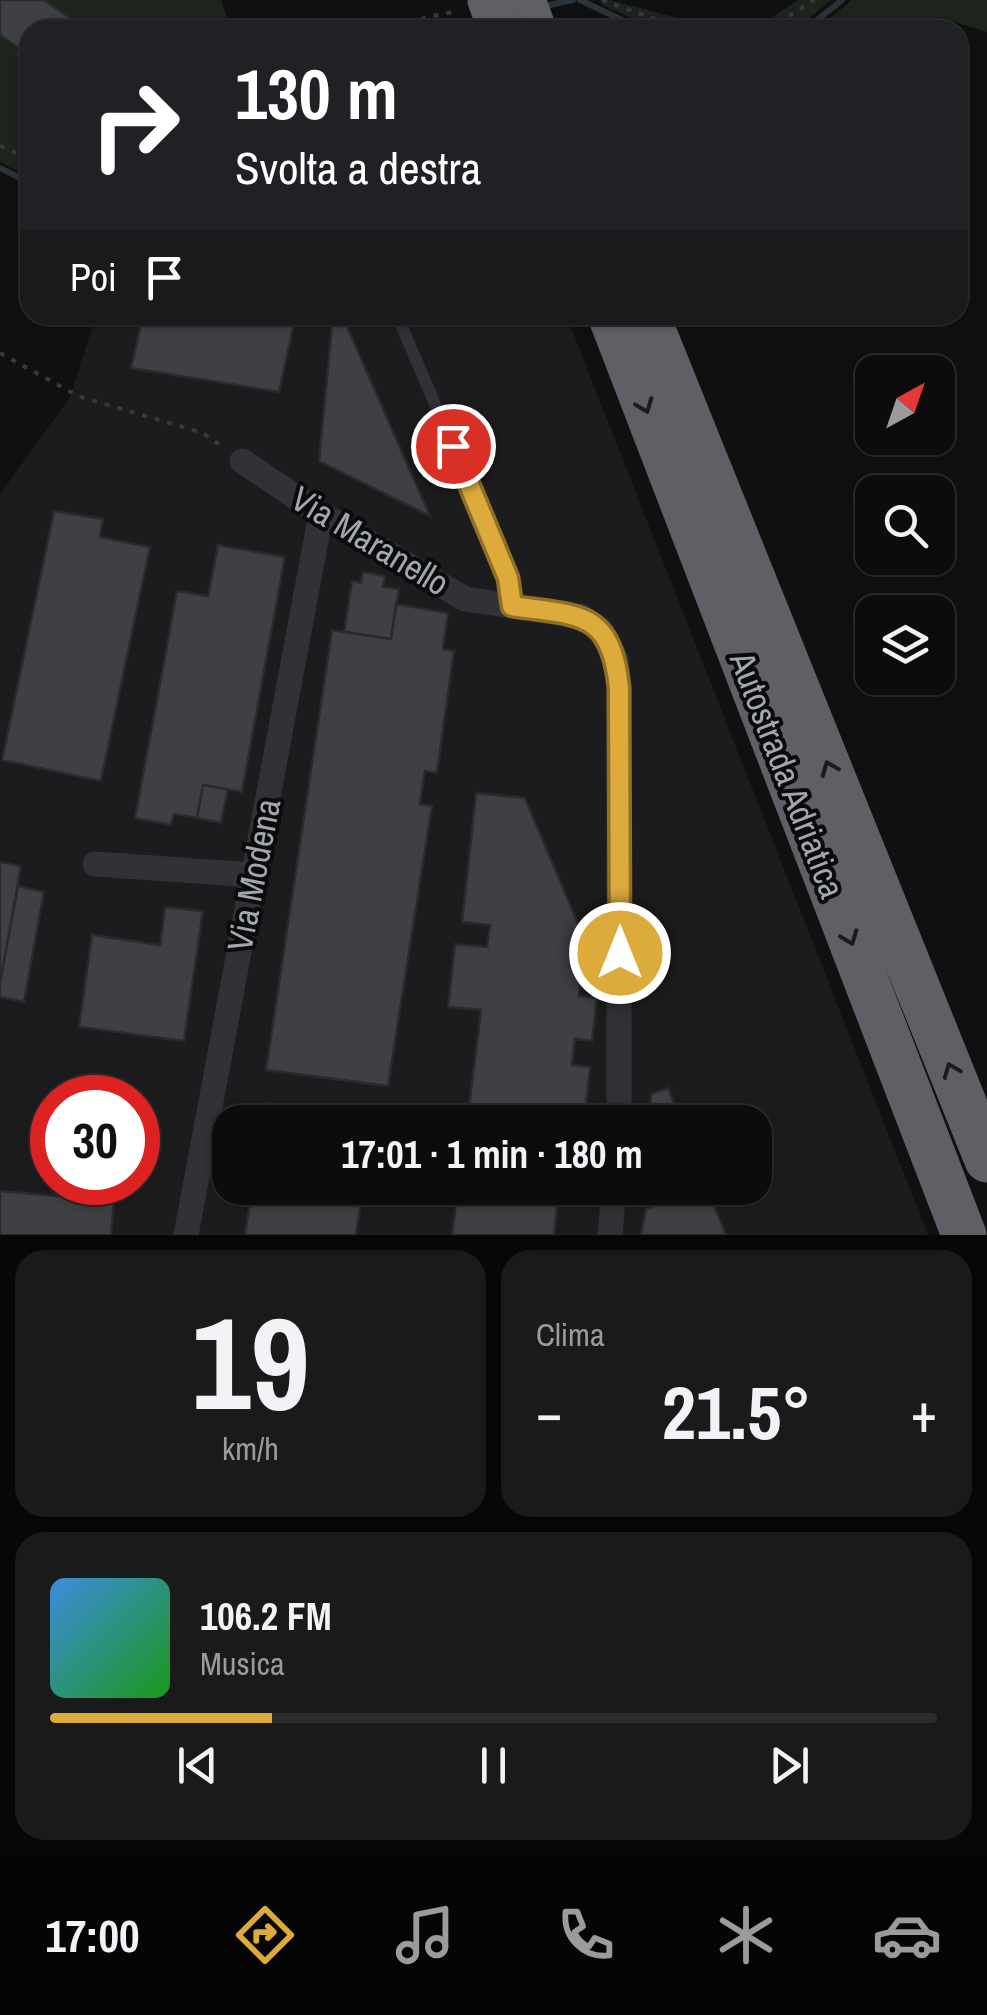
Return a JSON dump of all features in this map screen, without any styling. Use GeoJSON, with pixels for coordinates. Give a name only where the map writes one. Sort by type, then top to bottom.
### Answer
{"type":"FeatureCollection","features":[{"type":"Feature","properties":{"kind":"highway","name":"Autostrada Adriatica"},"geometry":{"type":"LineString","coordinates":[[614,325],[964,1235]]}},
{"type":"Feature","properties":{"kind":"highway","name":"Autostrada Adriatica"},"geometry":{"type":"LineString","coordinates":[[651,325],[987,1160]]}},
{"type":"Feature","properties":{"kind":"street","name":"Via Maranello"},"geometry":{"type":"LineString","coordinates":[[242,461],[465,599],[580,616],[601,630],[616,659],[619,708],[618,1105]]}},
{"type":"Feature","properties":{"kind":"street","name":"Via Modena"},"geometry":{"type":"LineString","coordinates":[[186,1235],[322,514]]}},
{"type":"Feature","properties":{"kind":"street"},"geometry":{"type":"LineString","coordinates":[[95,864],[254,875]]}},
{"type":"Feature","properties":{"kind":"street"},"geometry":{"type":"LineString","coordinates":[[610,1235],[613,1205]]}},
{"type":"Feature","properties":{"kind":"lane"},"geometry":{"type":"LineString","coordinates":[[401,325],[508,578],[512,606]]}},
{"type":"Feature","properties":{"kind":"path"},"geometry":{"type":"LineString","coordinates":[[602,0],[658,20]]}},
{"type":"Feature","properties":{"kind":"path"},"geometry":{"type":"LineString","coordinates":[[783,20],[814,0]]}},
{"type":"Feature","properties":{"kind":"path"},"geometry":{"type":"LineString","coordinates":[[411,20],[475,5]]}},
{"type":"Feature","properties":{"kind":"path"},"geometry":{"type":"LineString","coordinates":[[0,353],[78,396],[203,434],[242,461]]}},
{"type":"Feature","properties":{"kind":"shaded area"},"geometry":{"type":"Polygon","coordinates":[[[0,0],[221,0],[228,20],[20,20],[20,173],[0,162],[0,0]]]}},
{"type":"Feature","properties":{"kind":"shaded area"},"geometry":{"type":"Polygon","coordinates":[[[600,0],[685,20],[637,20],[604,6],[600,0]]]}},
{"type":"Feature","properties":{"kind":"shaded area"},"geometry":{"type":"Polygon","coordinates":[[[798,0],[831,0],[807,20],[768,20],[798,0]]]}},
{"type":"Feature","properties":{"kind":"shaded area"},"geometry":{"type":"Polygon","coordinates":[[[852,0],[987,0],[987,32],[968,26],[968,20],[938,17],[828,20],[852,0]]]}},
{"type":"Feature","properties":{"kind":"shaded area"},"geometry":{"type":"Polygon","coordinates":[[[93,325],[570,325],[928,1235],[0,1235],[0,494],[70,397],[93,325]]]}},
{"type":"Feature","properties":{"kind":"building"},"geometry":{"type":"Polygon","coordinates":[[[0,0],[44,0],[73,20],[20,20],[20,49],[0,35],[0,0]]]}},
{"type":"Feature","properties":{"kind":"building"},"geometry":{"type":"Polygon","coordinates":[[[141,325],[294,325],[279,392],[131,368],[141,325]]]}},
{"type":"Feature","properties":{"kind":"building"},"geometry":{"type":"Polygon","coordinates":[[[332,325],[346,325],[430,516],[319,461],[332,325]]]}},
{"type":"Feature","properties":{"kind":"building"},"geometry":{"type":"Polygon","coordinates":[[[54,511],[103,519],[100,537],[150,547],[101,781],[2,760],[54,511]]]}},
{"type":"Feature","properties":{"kind":"building"},"geometry":{"type":"Polygon","coordinates":[[[218,545],[285,557],[242,792],[203,785],[197,818],[174,814],[171,825],[135,818],[177,591],[208,596],[218,545]]]}},
{"type":"Feature","properties":{"kind":"building"},"geometry":{"type":"Polygon","coordinates":[[[363,572],[385,576],[383,587],[399,589],[391,639],[344,632],[352,581],[361,583],[363,572]]]}},
{"type":"Feature","properties":{"kind":"building"},"geometry":{"type":"Polygon","coordinates":[[[396,604],[448,613],[443,649],[454,651],[437,773],[425,771],[420,804],[432,806],[388,1086],[266,1070],[332,630],[391,639],[396,604]]]}},
{"type":"Feature","properties":{"kind":"building"},"geometry":{"type":"Polygon","coordinates":[[[203,785],[228,789],[221,823],[197,818],[203,785]]]}},
{"type":"Feature","properties":{"kind":"building"},"geometry":{"type":"Polygon","coordinates":[[[476,793],[525,798],[585,940],[579,996],[597,998],[592,1041],[575,1039],[572,1065],[590,1067],[586,1105],[469,1105],[481,1010],[448,1007],[455,944],[487,947],[490,925],[462,922],[476,793]]]}},
{"type":"Feature","properties":{"kind":"building"},"geometry":{"type":"Polygon","coordinates":[[[0,862],[21,866],[0,983],[0,862]]]}},
{"type":"Feature","properties":{"kind":"building"},"geometry":{"type":"Polygon","coordinates":[[[18,886],[44,892],[24,1002],[0,997],[18,886]]]}},
{"type":"Feature","properties":{"kind":"building"},"geometry":{"type":"Polygon","coordinates":[[[165,907],[203,911],[184,1041],[79,1027],[92,935],[160,945],[165,907]]]}},
{"type":"Feature","properties":{"kind":"building"},"geometry":{"type":"Polygon","coordinates":[[[668,1088],[675,1105],[650,1105],[651,1094],[668,1088]]]}},
{"type":"Feature","properties":{"kind":"building"},"geometry":{"type":"Polygon","coordinates":[[[0,1191],[30,1194],[30,1205],[114,1205],[111,1235],[0,1235],[0,1191]]]}},
{"type":"Feature","properties":{"kind":"building"},"geometry":{"type":"Polygon","coordinates":[[[249,1205],[360,1205],[356,1235],[245,1235],[249,1205]]]}},
{"type":"Feature","properties":{"kind":"building"},"geometry":{"type":"Polygon","coordinates":[[[456,1205],[557,1205],[554,1235],[452,1235],[456,1205]]]}},
{"type":"Feature","properties":{"kind":"building"},"geometry":{"type":"Polygon","coordinates":[[[656,1205],[714,1205],[726,1235],[641,1235],[646,1209],[656,1205]]]}},
{"type":"Feature","properties":{"kind":"waterway"},"geometry":{"type":"LineString","coordinates":[[545,6],[573,0]]}},
{"type":"Feature","properties":{"kind":"waterway"},"geometry":{"type":"LineString","coordinates":[[580,0],[622,20]]}},
{"type":"Feature","properties":{"kind":"waterway"},"geometry":{"type":"LineString","coordinates":[[817,20],[842,0]]}},
{"type":"Feature","properties":{"kind":"waterway"},"geometry":{"type":"LineString","coordinates":[[0,168],[20,178]]}},
{"type":"Feature","properties":{"kind":"route"},"geometry":{"type":"LineString","coordinates":[[453,446],[508,578],[512,606],[580,616],[601,630],[616,659],[620,953]]}}]}
